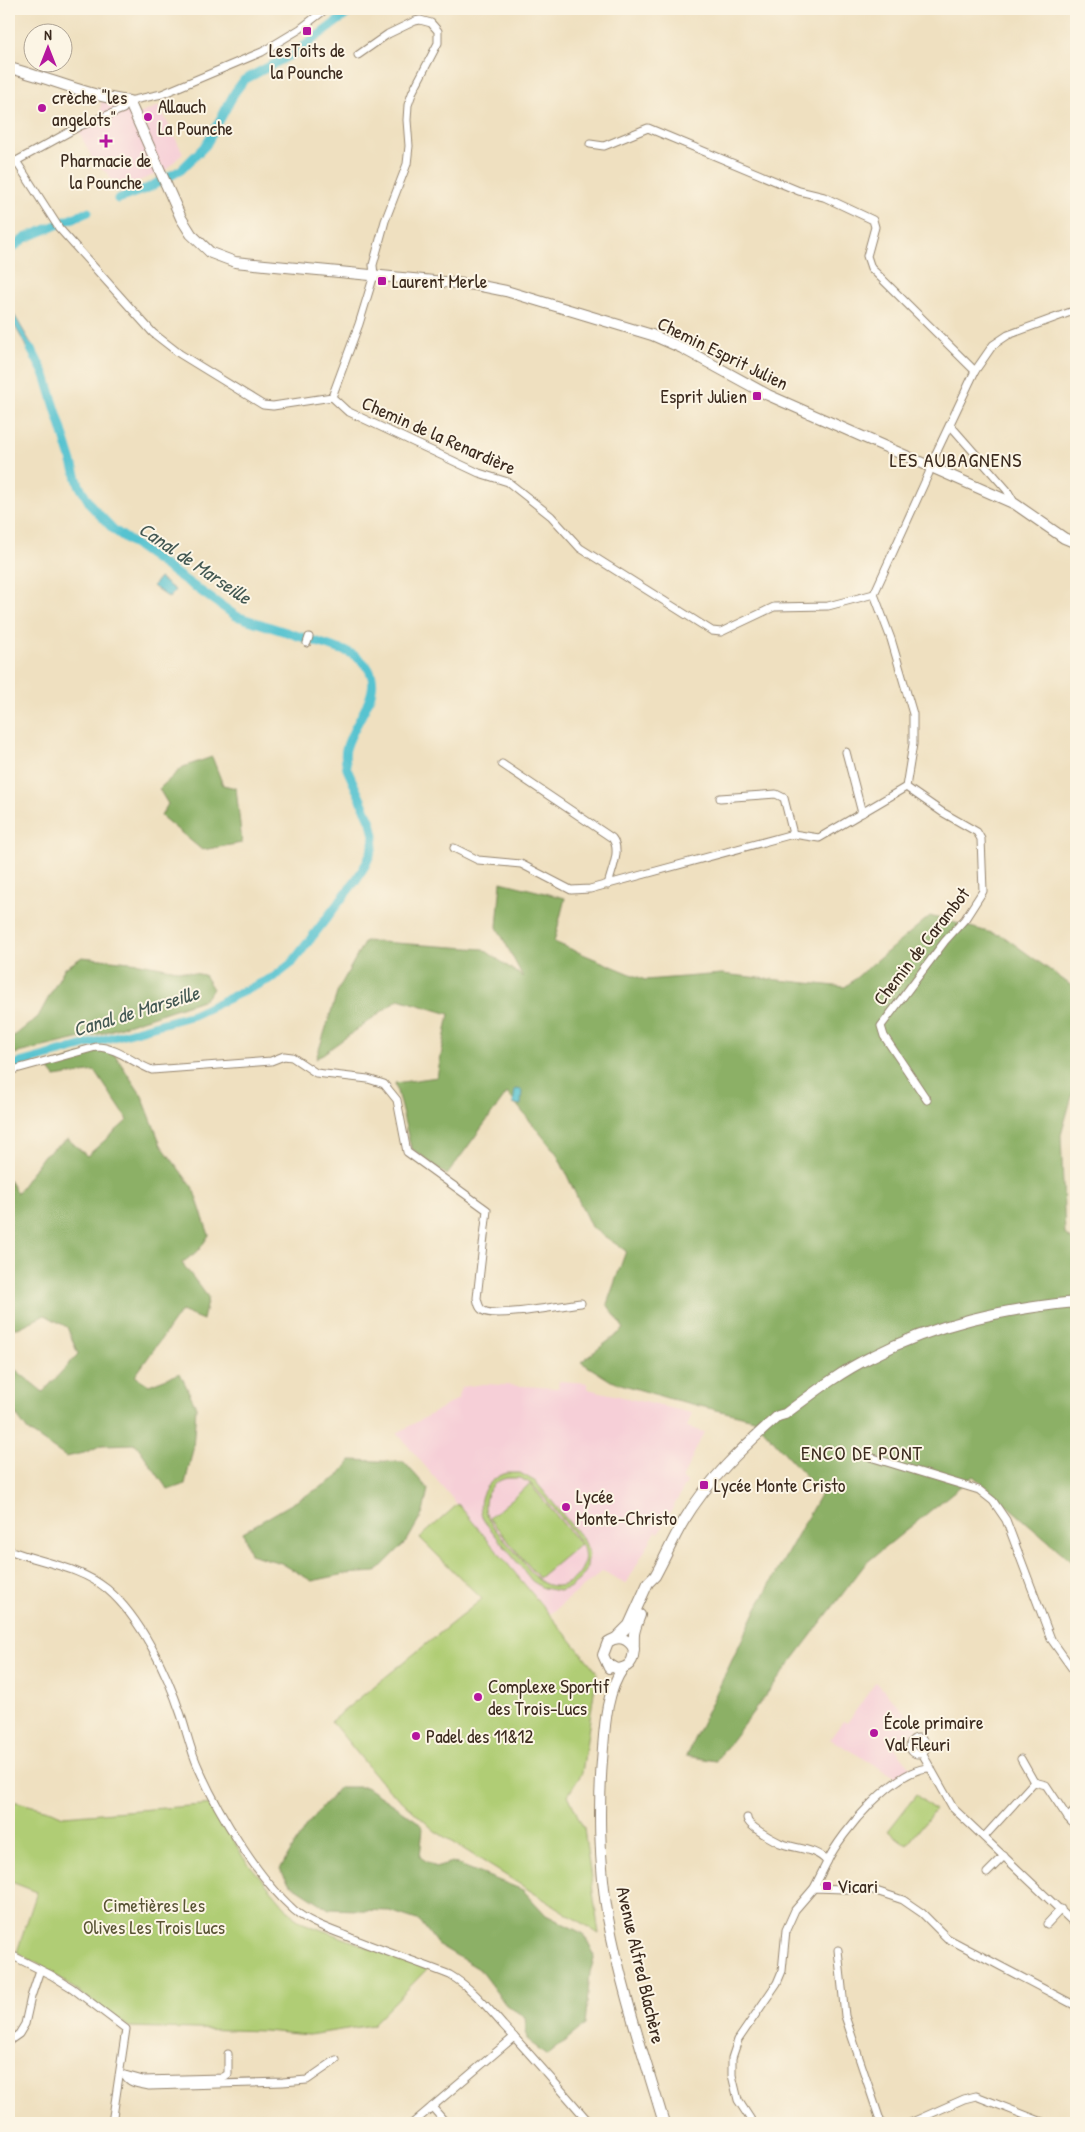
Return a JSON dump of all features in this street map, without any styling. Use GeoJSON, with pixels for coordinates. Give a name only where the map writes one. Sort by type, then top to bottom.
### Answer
{"type":"FeatureCollection","features":[{"type":"Feature","properties":{"kind":"main road"},"geometry":{"type":"LineString","coordinates":[[9,68],[46,78],[83,92],[129,101]]}},
{"type":"Feature","properties":{"kind":"main road","name":"Chemin Esprit Julien"},"geometry":{"type":"LineString","coordinates":[[129,101],[181,218],[204,248],[220,258],[265,266],[476,285],[506,291],[652,335],[705,360],[768,395],[1015,504],[1064,538],[1076,543]]}},
{"type":"Feature","properties":{"kind":"main road"},"geometry":{"type":"LineString","coordinates":[[654,1576],[635,1631],[632,1661],[623,1668],[617,1669],[607,1663],[603,1655],[604,1649],[608,1642],[616,1638],[629,1625],[648,1583],[675,1540],[683,1522],[725,1467],[778,1416],[784,1414],[870,1357],[902,1343],[978,1317],[1026,1307],[1076,1302]]}},
{"type":"Feature","properties":{"kind":"main road"},"geometry":{"type":"LineString","coordinates":[[616,1638],[627,1640],[634,1649]]}},
{"type":"Feature","properties":{"kind":"main road","name":"Avenue Alfred Blachère"},"geometry":{"type":"LineString","coordinates":[[607,1663],[610,1673],[611,1694]]}},
{"type":"Feature","properties":{"kind":"main road","name":"Avenue Alfred Blachère"},"geometry":{"type":"LineString","coordinates":[[623,1668],[611,1694],[605,1720],[601,1778],[604,1887],[610,1928],[628,2001],[664,2123]]}},
{"type":"Feature","properties":{"kind":"street"},"geometry":{"type":"LineString","coordinates":[[9,165],[80,126],[123,109],[129,101],[162,94],[262,52],[300,29],[323,10]]}},
{"type":"Feature","properties":{"kind":"street"},"geometry":{"type":"LineString","coordinates":[[16,161],[59,228],[153,333],[180,354],[263,405],[273,406],[332,397],[359,324],[374,275],[374,264],[386,221],[409,158],[406,120],[408,105],[413,90],[438,43],[438,31],[431,23],[420,20],[415,21],[388,34],[358,55]]}},
{"type":"Feature","properties":{"kind":"street"},"geometry":{"type":"LineString","coordinates":[[590,144],[604,146],[648,128],[799,191],[824,197],[873,220],[875,226],[867,256],[871,268],[974,371]]}},
{"type":"Feature","properties":{"kind":"street"},"geometry":{"type":"LineString","coordinates":[[454,848],[478,860],[521,864],[571,890],[581,891],[793,834],[819,838],[906,787],[913,744],[913,714],[891,639],[874,594],[974,371],[993,345],[1008,335],[1076,310]]}},
{"type":"Feature","properties":{"kind":"street","name":"Chemin de la Renardière"},"geometry":{"type":"LineString","coordinates":[[332,397],[347,411],[479,473],[508,482],[551,516],[580,548],[712,631],[721,632],[774,607],[828,606],[874,594]]}},
{"type":"Feature","properties":{"kind":"street"},"geometry":{"type":"LineString","coordinates":[[950,425],[1007,490],[1015,504]]}},
{"type":"Feature","properties":{"kind":"street"},"geometry":{"type":"LineString","coordinates":[[846,752],[862,813]]}},
{"type":"Feature","properties":{"kind":"street"},"geometry":{"type":"LineString","coordinates":[[502,764],[616,842],[617,849],[608,885]]}},
{"type":"Feature","properties":{"kind":"street","name":"Chemin de Carambot"},"geometry":{"type":"LineString","coordinates":[[906,787],[980,835],[984,876],[983,892],[881,1026],[884,1036],[928,1100]]}},
{"type":"Feature","properties":{"kind":"street"},"geometry":{"type":"LineString","coordinates":[[720,798],[776,794],[784,798],[793,834]]}},
{"type":"Feature","properties":{"kind":"street"},"geometry":{"type":"LineString","coordinates":[[9,1071],[96,1047],[108,1047],[136,1064],[152,1070],[271,1061],[284,1056],[292,1057],[316,1073],[368,1079],[384,1084],[397,1100],[407,1152],[487,1210],[477,1298],[479,1306],[483,1311],[498,1314],[581,1303]]}},
{"type":"Feature","properties":{"kind":"street"},"geometry":{"type":"LineString","coordinates":[[870,1456],[979,1490],[994,1501],[1006,1520],[1051,1639],[1076,1674]]}},
{"type":"Feature","properties":{"kind":"street"},"geometry":{"type":"LineString","coordinates":[[9,1550],[40,1562],[62,1566],[98,1583],[108,1590],[132,1618],[167,1675],[198,1768],[214,1797],[238,1840],[266,1880],[295,1911],[323,1927],[450,1975],[473,1992],[590,2123]]}},
{"type":"Feature","properties":{"kind":"street"},"geometry":{"type":"LineString","coordinates":[[922,1753],[953,1808],[1076,1925]]}},
{"type":"Feature","properties":{"kind":"street"},"geometry":{"type":"LineString","coordinates":[[1021,1759],[1034,1782],[1046,1785],[1076,1827]]}},
{"type":"Feature","properties":{"kind":"street"},"geometry":{"type":"LineString","coordinates":[[753,2123],[738,2100],[732,2076],[732,2058],[738,2040],[777,1983],[782,1971],[786,1930],[795,1910],[814,1888],[832,1851],[854,1819],[899,1779],[918,1768],[931,1768]]}},
{"type":"Feature","properties":{"kind":"street"},"geometry":{"type":"LineString","coordinates":[[984,1837],[1034,1782]]}},
{"type":"Feature","properties":{"kind":"street"},"geometry":{"type":"LineString","coordinates":[[1068,1818],[1076,1809]]}},
{"type":"Feature","properties":{"kind":"street"},"geometry":{"type":"LineString","coordinates":[[747,1818],[749,1824],[781,1843],[816,1853],[827,1862]]}},
{"type":"Feature","properties":{"kind":"street"},"geometry":{"type":"LineString","coordinates":[[986,1873],[1004,1856]]}},
{"type":"Feature","properties":{"kind":"street"},"geometry":{"type":"LineString","coordinates":[[814,1888],[873,1890],[904,1900],[922,1913],[947,1938],[1076,2006]]}},
{"type":"Feature","properties":{"kind":"street"},"geometry":{"type":"LineString","coordinates":[[1047,1924],[1061,1909]]}},
{"type":"Feature","properties":{"kind":"street"},"geometry":{"type":"LineString","coordinates":[[838,1950],[845,2016],[881,2123]]}},
{"type":"Feature","properties":{"kind":"street"},"geometry":{"type":"LineString","coordinates":[[9,1954],[72,1988],[126,2029],[122,2074],[112,2123]]}},
{"type":"Feature","properties":{"kind":"street"},"geometry":{"type":"LineString","coordinates":[[9,2041],[19,2034],[25,2024],[40,1970]]}},
{"type":"Feature","properties":{"kind":"street"},"geometry":{"type":"LineString","coordinates":[[413,2123],[514,2036]]}},
{"type":"Feature","properties":{"kind":"street"},"geometry":{"type":"LineString","coordinates":[[122,2074],[143,2080],[222,2078],[228,2074],[228,2054]]}},
{"type":"Feature","properties":{"kind":"street"},"geometry":{"type":"LineString","coordinates":[[122,2074],[135,2084],[149,2086],[283,2082],[307,2080],[336,2060]]}},
{"type":"Feature","properties":{"kind":"street"},"geometry":{"type":"LineString","coordinates":[[910,2123],[976,2096],[1044,2123]]}},
{"type":"Feature","properties":{"kind":"street"},"geometry":{"type":"LineString","coordinates":[[432,2108],[446,2123]]}},
{"type":"Feature","properties":{"kind":"shaded area"},"geometry":{"type":"Polygon","coordinates":[[[101,101],[130,108],[134,116],[159,106],[183,153],[166,170],[139,181],[114,186],[108,174],[95,164],[78,130],[100,120],[101,101]]]}},
{"type":"Feature","properties":{"kind":"shaded area","name":"Lycée Monte-Christo"},"geometry":{"type":"Polygon","coordinates":[[[559,1381],[588,1383],[588,1389],[692,1413],[687,1427],[704,1432],[682,1479],[687,1482],[659,1533],[656,1531],[626,1584],[603,1571],[550,1614],[397,1433],[458,1399],[462,1387],[484,1384],[558,1388],[559,1381]]]}},
{"type":"Feature","properties":{"kind":"shaded area","name":"École primaire Val Fleuri"},"geometry":{"type":"Polygon","coordinates":[[[876,1682],[919,1728],[895,1748],[912,1769],[897,1778],[830,1739],[843,1721],[847,1723],[876,1682]]]}},
{"type":"Feature","properties":{"kind":"shaded area"},"geometry":{"type":"Polygon","coordinates":[[[9,1692],[18,1707],[9,1718],[9,1692]]]}},
{"type":"Feature","properties":{"kind":"green space"},"geometry":{"type":"Polygon","coordinates":[[[212,757],[223,785],[236,788],[242,843],[202,850],[161,816],[168,804],[159,789],[183,767],[212,757]]]}},
{"type":"Feature","properties":{"kind":"green space"},"geometry":{"type":"Polygon","coordinates":[[[501,882],[565,898],[554,942],[645,980],[722,974],[845,987],[930,916],[1003,936],[1076,989],[1076,1082],[1061,1135],[1065,1234],[1076,1243],[1076,1565],[973,1476],[866,1563],[716,1761],[686,1756],[758,1606],[821,1493],[754,1419],[667,1398],[611,1381],[581,1362],[624,1329],[607,1304],[626,1251],[591,1227],[557,1154],[507,1093],[447,1175],[411,1148],[395,1083],[437,1077],[449,1014],[399,999],[316,1059],[338,990],[365,941],[483,949],[523,977],[497,927],[501,882]]]}},
{"type":"Feature","properties":{"kind":"green space"},"geometry":{"type":"Polygon","coordinates":[[[82,957],[140,963],[204,975],[213,989],[205,999],[103,1033],[9,1055],[9,1040],[38,1017],[64,969],[82,957]]]}},
{"type":"Feature","properties":{"kind":"green space"},"geometry":{"type":"Polygon","coordinates":[[[94,1051],[105,1051],[115,1055],[142,1096],[161,1145],[193,1188],[209,1235],[199,1250],[182,1263],[208,1297],[203,1320],[181,1311],[135,1376],[149,1385],[180,1373],[196,1407],[193,1449],[185,1484],[168,1490],[136,1444],[102,1445],[84,1453],[66,1457],[28,1431],[9,1405],[9,1368],[11,1366],[43,1392],[78,1354],[67,1327],[45,1315],[18,1328],[9,1328],[9,1180],[17,1193],[44,1155],[68,1139],[87,1156],[128,1120],[95,1071],[55,1077],[47,1067],[94,1051]]]}},
{"type":"Feature","properties":{"kind":"green space"},"geometry":{"type":"Polygon","coordinates":[[[351,1460],[404,1462],[428,1489],[423,1513],[407,1541],[376,1572],[345,1574],[312,1581],[281,1563],[250,1554],[243,1532],[338,1477],[351,1460]]]}},
{"type":"Feature","properties":{"kind":"green space"},"geometry":{"type":"Polygon","coordinates":[[[507,1473],[520,1473],[536,1482],[582,1538],[589,1554],[586,1571],[569,1588],[559,1591],[543,1588],[532,1581],[484,1521],[480,1506],[481,1498],[487,1486],[499,1476],[507,1473]],[[520,1478],[500,1480],[491,1488],[485,1500],[488,1519],[539,1580],[548,1585],[565,1584],[579,1574],[583,1566],[585,1557],[583,1548],[542,1495],[530,1483],[520,1478]]]}},
{"type":"Feature","properties":{"kind":"green space"},"geometry":{"type":"Polygon","coordinates":[[[530,1484],[580,1544],[539,1578],[489,1518],[530,1484]]]}},
{"type":"Feature","properties":{"kind":"green space","name":"Complexe Sportif des Trois-Lucs"},"geometry":{"type":"Polygon","coordinates":[[[458,1504],[597,1672],[582,1773],[568,1795],[584,1829],[599,1934],[435,1831],[380,1781],[331,1721],[482,1599],[420,1538],[458,1504]]]}},
{"type":"Feature","properties":{"kind":"green space"},"geometry":{"type":"Polygon","coordinates":[[[340,1787],[366,1787],[417,1821],[423,1828],[420,1857],[435,1867],[452,1862],[523,1890],[546,1915],[584,1934],[595,1956],[590,1972],[585,2025],[547,2055],[527,2040],[525,2017],[506,2005],[479,1969],[437,1944],[420,1921],[390,1911],[329,1909],[289,1883],[280,1869],[306,1826],[340,1787]]]}},
{"type":"Feature","properties":{"kind":"green space"},"geometry":{"type":"Polygon","coordinates":[[[916,1795],[935,1810],[907,1845],[888,1831],[916,1795]]]}},
{"type":"Feature","properties":{"kind":"green space","name":"Cimetières Les Olives Les Trois Lucs"},"geometry":{"type":"Polygon","coordinates":[[[9,1800],[52,1811],[63,1816],[214,1804],[243,1857],[294,1917],[303,1923],[427,1969],[372,2025],[309,2035],[264,2031],[129,2027],[42,1966],[17,1952],[37,1892],[9,1881],[9,1800]]]}},
{"type":"Feature","properties":{"kind":"water"},"geometry":{"type":"Polygon","coordinates":[[[9,304],[39,357],[34,359],[9,316],[9,304]]]}},
{"type":"Feature","properties":{"kind":"water"},"geometry":{"type":"Polygon","coordinates":[[[159,578],[175,590],[169,598],[153,586],[159,578]]]}},
{"type":"Feature","properties":{"kind":"water"},"geometry":{"type":"Polygon","coordinates":[[[515,1089],[522,1090],[521,1105],[513,1104],[515,1089]]]}},
{"type":"Feature","properties":{"kind":"waterway","name":"Canal de Marseille"},"geometry":{"type":"LineString","coordinates":[[118,199],[148,188],[181,170],[206,145],[235,92],[244,80],[296,52],[354,9]]}},
{"type":"Feature","properties":{"kind":"waterway","name":"Canal de Marseille"},"geometry":{"type":"LineString","coordinates":[[9,251],[25,238],[88,212]]}},
{"type":"Feature","properties":{"kind":"waterway","name":"Canal de Marseille"},"geometry":{"type":"LineString","coordinates":[[9,1066],[193,1015],[274,977],[292,963],[356,880],[366,864],[373,847],[374,836],[371,822],[347,769],[345,757],[351,736],[370,698],[373,685],[371,673],[363,662],[348,652],[236,616],[114,530],[92,507],[79,485],[45,375],[31,349]]}},
{"type":"Feature","properties":{"kind":"place","name":"LesToits de la Pounche"},"geometry":{"type":"Point","coordinates":[307,31]}},
{"type":"Feature","properties":{"kind":"place","name":"crèche \"les angelots\""},"geometry":{"type":"Point","coordinates":[42,108]}},
{"type":"Feature","properties":{"kind":"place","name":"Allauch La Pounche"},"geometry":{"type":"Point","coordinates":[148,117]}},
{"type":"Feature","properties":{"kind":"place","name":"Pharmacie de la Pounche"},"geometry":{"type":"Point","coordinates":[106,141]}},
{"type":"Feature","properties":{"kind":"place","name":"Laurent Merle"},"geometry":{"type":"Point","coordinates":[382,281]}},
{"type":"Feature","properties":{"kind":"place","name":"Esprit Julien"},"geometry":{"type":"Point","coordinates":[757,396]}},
{"type":"Feature","properties":{"kind":"place","name":"Lycée Monte Cristo"},"geometry":{"type":"Point","coordinates":[704,1485]}},
{"type":"Feature","properties":{"kind":"place","name":"Lycée Monte-Christo"},"geometry":{"type":"Point","coordinates":[566,1507]}},
{"type":"Feature","properties":{"kind":"place","name":"Complexe Sportif des Trois-Lucs"},"geometry":{"type":"Point","coordinates":[478,1697]}},
{"type":"Feature","properties":{"kind":"place","name":"École primaire Val Fleuri"},"geometry":{"type":"Point","coordinates":[874,1733]}},
{"type":"Feature","properties":{"kind":"place","name":"Padel des 11&12"},"geometry":{"type":"Point","coordinates":[416,1736]}},
{"type":"Feature","properties":{"kind":"place","name":"Vicari"},"geometry":{"type":"Point","coordinates":[827,1886]}},
{"type":"Feature","properties":{"kind":"district","name":"LES AUBAGNENS"},"geometry":{"type":"Point","coordinates":[956,460]}},
{"type":"Feature","properties":{"kind":"district","name":"ENCO DE PONT"},"geometry":{"type":"Point","coordinates":[862,1453]}}]}
